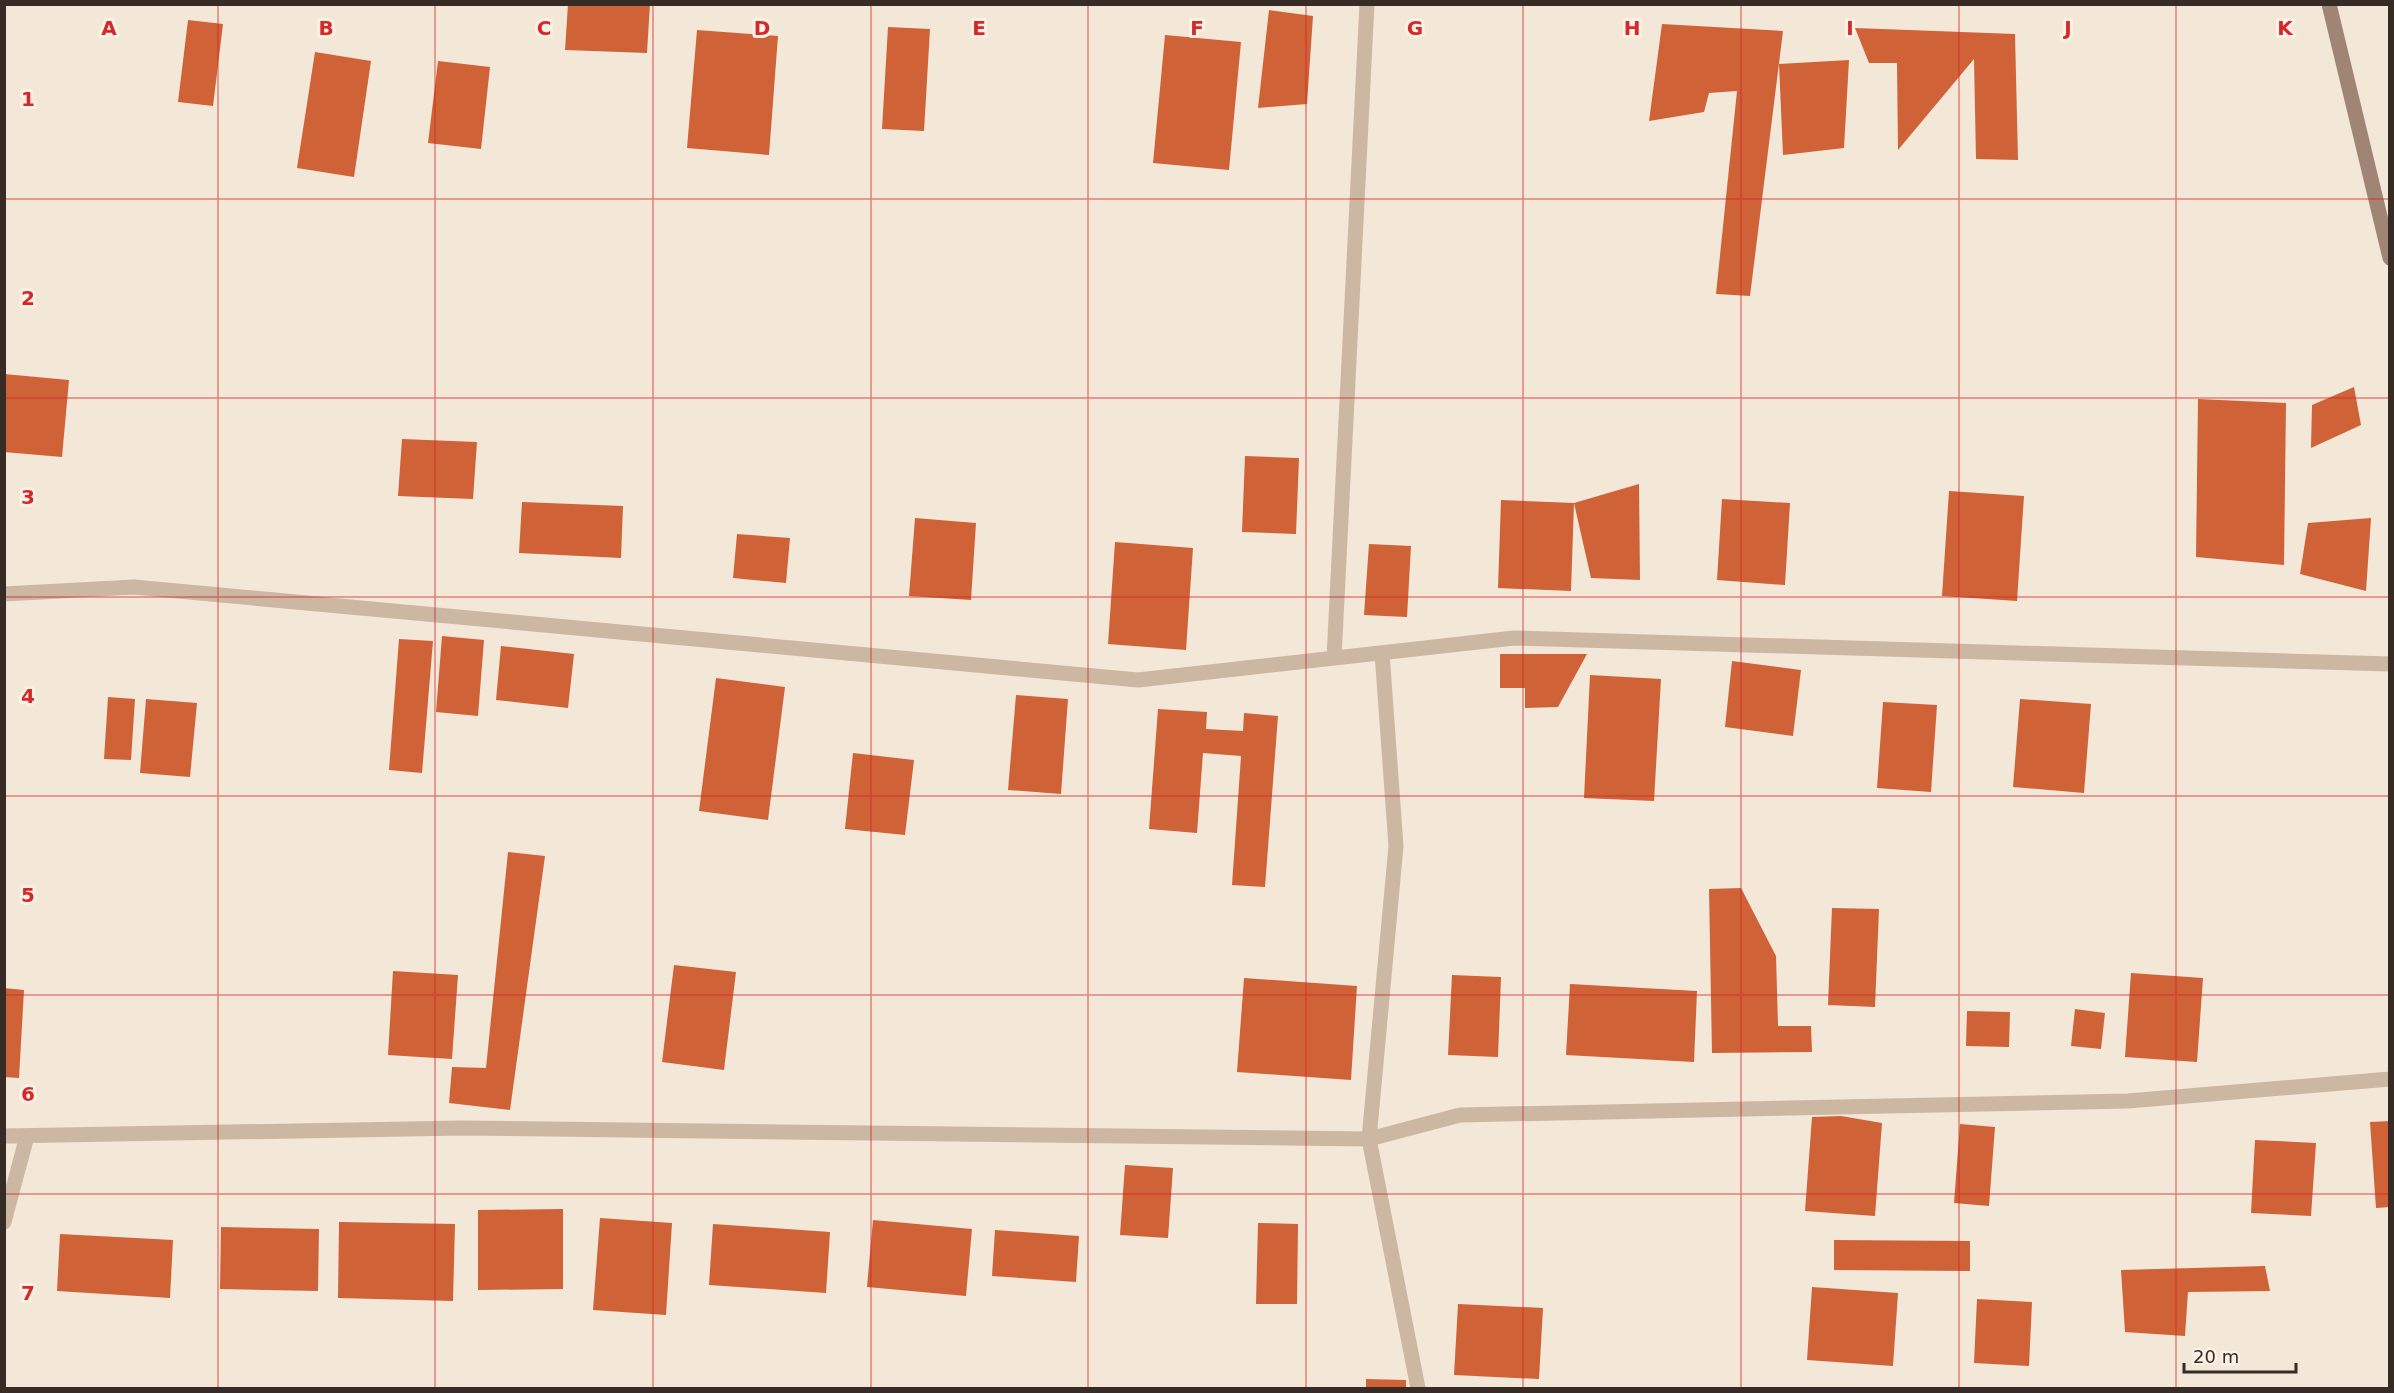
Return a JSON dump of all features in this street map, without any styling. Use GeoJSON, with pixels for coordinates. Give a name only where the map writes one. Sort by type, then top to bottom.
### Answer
{"type":"FeatureCollection","features":[{"type":"Feature","properties":{"kind":"main road"},"geometry":{"type":"LineString","coordinates":[[2329,4],[2390,258]]}},
{"type":"Feature","properties":{"kind":"street"},"geometry":{"type":"LineString","coordinates":[[1334,658],[1367,4]]}},
{"type":"Feature","properties":{"kind":"street"},"geometry":{"type":"LineString","coordinates":[[4,594],[134,587],[1138,680],[1514,638],[2390,664]]}},
{"type":"Feature","properties":{"kind":"street"},"geometry":{"type":"LineString","coordinates":[[1382,653],[1396,846],[1369,1139],[1418,1389]]}},
{"type":"Feature","properties":{"kind":"street"},"geometry":{"type":"LineString","coordinates":[[4,1136],[462,1128],[1369,1139],[1460,1115],[2128,1101],[2390,1079]]}},
{"type":"Feature","properties":{"kind":"street"},"geometry":{"type":"LineString","coordinates":[[4,1222],[27,1136]]}},
{"type":"Feature","properties":{"kind":"building"},"geometry":{"type":"Polygon","coordinates":[[[568,4],[650,4],[647,53],[565,50],[568,4]]]}},
{"type":"Feature","properties":{"kind":"building"},"geometry":{"type":"Polygon","coordinates":[[[1269,10],[1313,16],[1307,104],[1258,108],[1269,10]]]}},
{"type":"Feature","properties":{"kind":"building"},"geometry":{"type":"Polygon","coordinates":[[[188,20],[223,24],[213,106],[178,102],[188,20]]]}},
{"type":"Feature","properties":{"kind":"building"},"geometry":{"type":"Polygon","coordinates":[[[1662,24],[1783,31],[1750,296],[1716,294],[1737,91],[1709,93],[1704,112],[1649,121],[1662,24]]]}},
{"type":"Feature","properties":{"kind":"building"},"geometry":{"type":"Polygon","coordinates":[[[888,27],[930,29],[924,131],[882,129],[888,27]]]}},
{"type":"Feature","properties":{"kind":"building"},"geometry":{"type":"Polygon","coordinates":[[[1855,28],[2015,34],[2018,160],[1976,159],[1974,59],[1898,150],[1897,63],[1869,63],[1855,28]]]}},
{"type":"Feature","properties":{"kind":"building"},"geometry":{"type":"Polygon","coordinates":[[[697,30],[778,36],[769,155],[687,148],[697,30]]]}},
{"type":"Feature","properties":{"kind":"building"},"geometry":{"type":"Polygon","coordinates":[[[1165,35],[1241,42],[1229,170],[1153,163],[1165,35]]]}},
{"type":"Feature","properties":{"kind":"building"},"geometry":{"type":"Polygon","coordinates":[[[315,52],[371,61],[354,177],[297,168],[315,52]]]}},
{"type":"Feature","properties":{"kind":"building"},"geometry":{"type":"Polygon","coordinates":[[[1849,60],[1844,148],[1783,155],[1779,64],[1849,60]]]}},
{"type":"Feature","properties":{"kind":"building"},"geometry":{"type":"Polygon","coordinates":[[[438,61],[490,67],[481,149],[428,143],[438,61]]]}},
{"type":"Feature","properties":{"kind":"building"},"geometry":{"type":"Polygon","coordinates":[[[4,374],[69,380],[62,457],[4,452],[4,374]]]}},
{"type":"Feature","properties":{"kind":"building"},"geometry":{"type":"Polygon","coordinates":[[[2354,387],[2361,425],[2311,448],[2312,405],[2354,387]]]}},
{"type":"Feature","properties":{"kind":"building"},"geometry":{"type":"Polygon","coordinates":[[[2198,399],[2286,403],[2284,565],[2196,557],[2198,399]]]}},
{"type":"Feature","properties":{"kind":"building"},"geometry":{"type":"Polygon","coordinates":[[[402,439],[477,442],[473,499],[398,496],[402,439]]]}},
{"type":"Feature","properties":{"kind":"building"},"geometry":{"type":"Polygon","coordinates":[[[1245,456],[1299,458],[1296,534],[1242,532],[1245,456]]]}},
{"type":"Feature","properties":{"kind":"building"},"geometry":{"type":"Polygon","coordinates":[[[1639,484],[1640,580],[1591,578],[1574,503],[1639,484]]]}},
{"type":"Feature","properties":{"kind":"building"},"geometry":{"type":"Polygon","coordinates":[[[1949,491],[2024,496],[2017,601],[1942,596],[1949,491]]]}},
{"type":"Feature","properties":{"kind":"building"},"geometry":{"type":"Polygon","coordinates":[[[1722,499],[1790,503],[1785,585],[1717,580],[1722,499]]]}},
{"type":"Feature","properties":{"kind":"building"},"geometry":{"type":"Polygon","coordinates":[[[1501,500],[1574,503],[1571,591],[1498,588],[1501,500]]]}},
{"type":"Feature","properties":{"kind":"building"},"geometry":{"type":"Polygon","coordinates":[[[522,502],[623,506],[621,558],[519,553],[522,502]]]}},
{"type":"Feature","properties":{"kind":"building"},"geometry":{"type":"Polygon","coordinates":[[[915,518],[976,523],[971,600],[909,596],[915,518]]]}},
{"type":"Feature","properties":{"kind":"building"},"geometry":{"type":"Polygon","coordinates":[[[2371,518],[2366,591],[2300,574],[2308,523],[2371,518]]]}},
{"type":"Feature","properties":{"kind":"building"},"geometry":{"type":"Polygon","coordinates":[[[737,534],[790,538],[786,583],[733,578],[737,534]]]}},
{"type":"Feature","properties":{"kind":"building"},"geometry":{"type":"Polygon","coordinates":[[[1115,542],[1193,548],[1186,650],[1108,644],[1115,542]]]}},
{"type":"Feature","properties":{"kind":"building"},"geometry":{"type":"Polygon","coordinates":[[[1369,544],[1411,546],[1407,617],[1364,615],[1369,544]]]}},
{"type":"Feature","properties":{"kind":"building"},"geometry":{"type":"Polygon","coordinates":[[[442,636],[484,640],[478,716],[436,712],[442,636]]]}},
{"type":"Feature","properties":{"kind":"building"},"geometry":{"type":"Polygon","coordinates":[[[399,639],[433,641],[422,773],[389,770],[399,639]]]}},
{"type":"Feature","properties":{"kind":"building"},"geometry":{"type":"Polygon","coordinates":[[[501,646],[574,654],[568,708],[496,700],[501,646]]]}},
{"type":"Feature","properties":{"kind":"building"},"geometry":{"type":"Polygon","coordinates":[[[1500,654],[1587,654],[1558,707],[1525,708],[1525,688],[1500,688],[1500,654]]]}},
{"type":"Feature","properties":{"kind":"building"},"geometry":{"type":"Polygon","coordinates":[[[1732,661],[1801,670],[1793,736],[1725,727],[1732,661]]]}},
{"type":"Feature","properties":{"kind":"building"},"geometry":{"type":"Polygon","coordinates":[[[1590,675],[1661,679],[1654,801],[1584,798],[1590,675]]]}},
{"type":"Feature","properties":{"kind":"building"},"geometry":{"type":"Polygon","coordinates":[[[716,678],[785,687],[768,820],[699,811],[716,678]]]}},
{"type":"Feature","properties":{"kind":"building"},"geometry":{"type":"Polygon","coordinates":[[[1016,695],[1068,699],[1061,794],[1008,790],[1016,695]]]}},
{"type":"Feature","properties":{"kind":"building"},"geometry":{"type":"Polygon","coordinates":[[[108,697],[135,699],[131,760],[104,759],[108,697]]]}},
{"type":"Feature","properties":{"kind":"building"},"geometry":{"type":"Polygon","coordinates":[[[146,699],[197,703],[190,777],[140,773],[146,699]]]}},
{"type":"Feature","properties":{"kind":"building"},"geometry":{"type":"Polygon","coordinates":[[[2020,699],[2091,704],[2084,793],[2013,787],[2020,699]]]}},
{"type":"Feature","properties":{"kind":"building"},"geometry":{"type":"Polygon","coordinates":[[[1883,702],[1937,705],[1931,792],[1877,788],[1883,702]]]}},
{"type":"Feature","properties":{"kind":"building"},"geometry":{"type":"Polygon","coordinates":[[[1158,709],[1207,712],[1206,729],[1243,731],[1244,713],[1278,716],[1265,887],[1232,885],[1241,756],[1203,753],[1197,833],[1149,829],[1158,709]]]}},
{"type":"Feature","properties":{"kind":"building"},"geometry":{"type":"Polygon","coordinates":[[[853,753],[914,760],[905,835],[845,829],[853,753]]]}},
{"type":"Feature","properties":{"kind":"building"},"geometry":{"type":"Polygon","coordinates":[[[508,852],[545,856],[510,1110],[449,1103],[452,1067],[486,1068],[508,852]]]}},
{"type":"Feature","properties":{"kind":"building"},"geometry":{"type":"Polygon","coordinates":[[[1741,888],[1776,956],[1778,1026],[1811,1026],[1812,1052],[1712,1053],[1709,889],[1741,888]]]}},
{"type":"Feature","properties":{"kind":"building"},"geometry":{"type":"Polygon","coordinates":[[[1832,908],[1879,909],[1875,1007],[1828,1005],[1832,908]]]}},
{"type":"Feature","properties":{"kind":"building"},"geometry":{"type":"Polygon","coordinates":[[[674,965],[736,972],[724,1070],[662,1062],[674,965]]]}},
{"type":"Feature","properties":{"kind":"building"},"geometry":{"type":"Polygon","coordinates":[[[393,971],[458,975],[452,1059],[388,1055],[393,971]]]}},
{"type":"Feature","properties":{"kind":"building"},"geometry":{"type":"Polygon","coordinates":[[[2131,973],[2203,978],[2197,1062],[2125,1057],[2131,973]]]}},
{"type":"Feature","properties":{"kind":"building"},"geometry":{"type":"Polygon","coordinates":[[[1452,975],[1501,977],[1498,1057],[1448,1055],[1452,975]]]}},
{"type":"Feature","properties":{"kind":"building"},"geometry":{"type":"Polygon","coordinates":[[[1244,978],[1357,986],[1351,1080],[1237,1072],[1244,978]]]}},
{"type":"Feature","properties":{"kind":"building"},"geometry":{"type":"Polygon","coordinates":[[[1570,984],[1697,991],[1694,1062],[1566,1055],[1570,984]]]}},
{"type":"Feature","properties":{"kind":"building"},"geometry":{"type":"Polygon","coordinates":[[[4,988],[24,990],[19,1078],[4,1077],[4,988]]]}},
{"type":"Feature","properties":{"kind":"building"},"geometry":{"type":"Polygon","coordinates":[[[2075,1009],[2105,1013],[2101,1049],[2071,1046],[2075,1009]]]}},
{"type":"Feature","properties":{"kind":"building"},"geometry":{"type":"Polygon","coordinates":[[[1967,1011],[2010,1012],[2009,1047],[1966,1046],[1967,1011]]]}},
{"type":"Feature","properties":{"kind":"building"},"geometry":{"type":"Polygon","coordinates":[[[1841,1116],[1882,1123],[1875,1216],[1805,1211],[1812,1117],[1841,1116]]]}},
{"type":"Feature","properties":{"kind":"building"},"geometry":{"type":"Polygon","coordinates":[[[2390,1121],[2390,1207],[2376,1208],[2370,1122],[2390,1121]]]}},
{"type":"Feature","properties":{"kind":"building"},"geometry":{"type":"Polygon","coordinates":[[[1960,1124],[1995,1127],[1989,1206],[1954,1203],[1960,1124]]]}},
{"type":"Feature","properties":{"kind":"building"},"geometry":{"type":"Polygon","coordinates":[[[2255,1140],[2316,1143],[2311,1216],[2251,1213],[2255,1140]]]}},
{"type":"Feature","properties":{"kind":"building"},"geometry":{"type":"Polygon","coordinates":[[[1125,1165],[1173,1168],[1168,1238],[1120,1235],[1125,1165]]]}},
{"type":"Feature","properties":{"kind":"building"},"geometry":{"type":"Polygon","coordinates":[[[563,1209],[563,1289],[478,1290],[478,1210],[563,1209]]]}},
{"type":"Feature","properties":{"kind":"building"},"geometry":{"type":"Polygon","coordinates":[[[600,1218],[672,1223],[666,1315],[593,1310],[600,1218]]]}},
{"type":"Feature","properties":{"kind":"building"},"geometry":{"type":"Polygon","coordinates":[[[873,1220],[972,1229],[966,1296],[867,1287],[873,1220]]]}},
{"type":"Feature","properties":{"kind":"building"},"geometry":{"type":"Polygon","coordinates":[[[339,1222],[455,1224],[453,1301],[338,1298],[339,1222]]]}},
{"type":"Feature","properties":{"kind":"building"},"geometry":{"type":"Polygon","coordinates":[[[1258,1223],[1298,1224],[1297,1304],[1256,1304],[1258,1223]]]}},
{"type":"Feature","properties":{"kind":"building"},"geometry":{"type":"Polygon","coordinates":[[[713,1224],[830,1232],[826,1293],[709,1285],[713,1224]]]}},
{"type":"Feature","properties":{"kind":"building"},"geometry":{"type":"Polygon","coordinates":[[[221,1227],[319,1229],[318,1291],[220,1289],[221,1227]]]}},
{"type":"Feature","properties":{"kind":"building"},"geometry":{"type":"Polygon","coordinates":[[[995,1230],[1079,1236],[1076,1282],[992,1276],[995,1230]]]}},
{"type":"Feature","properties":{"kind":"building"},"geometry":{"type":"Polygon","coordinates":[[[60,1234],[173,1240],[170,1298],[57,1291],[60,1234]]]}},
{"type":"Feature","properties":{"kind":"building"},"geometry":{"type":"Polygon","coordinates":[[[1834,1240],[1970,1241],[1970,1271],[1834,1270],[1834,1240]]]}},
{"type":"Feature","properties":{"kind":"building"},"geometry":{"type":"Polygon","coordinates":[[[2265,1266],[2270,1291],[2188,1292],[2185,1336],[2125,1332],[2121,1270],[2265,1266]]]}},
{"type":"Feature","properties":{"kind":"building"},"geometry":{"type":"Polygon","coordinates":[[[1812,1287],[1898,1293],[1893,1366],[1807,1360],[1812,1287]]]}},
{"type":"Feature","properties":{"kind":"building"},"geometry":{"type":"Polygon","coordinates":[[[1977,1299],[2032,1302],[2029,1366],[1974,1363],[1977,1299]]]}},
{"type":"Feature","properties":{"kind":"building"},"geometry":{"type":"Polygon","coordinates":[[[1458,1304],[1543,1308],[1539,1379],[1454,1375],[1458,1304]]]}},
{"type":"Feature","properties":{"kind":"building"},"geometry":{"type":"Polygon","coordinates":[[[1366,1379],[1406,1380],[1406,1388],[1366,1388],[1366,1379]]]}}]}
